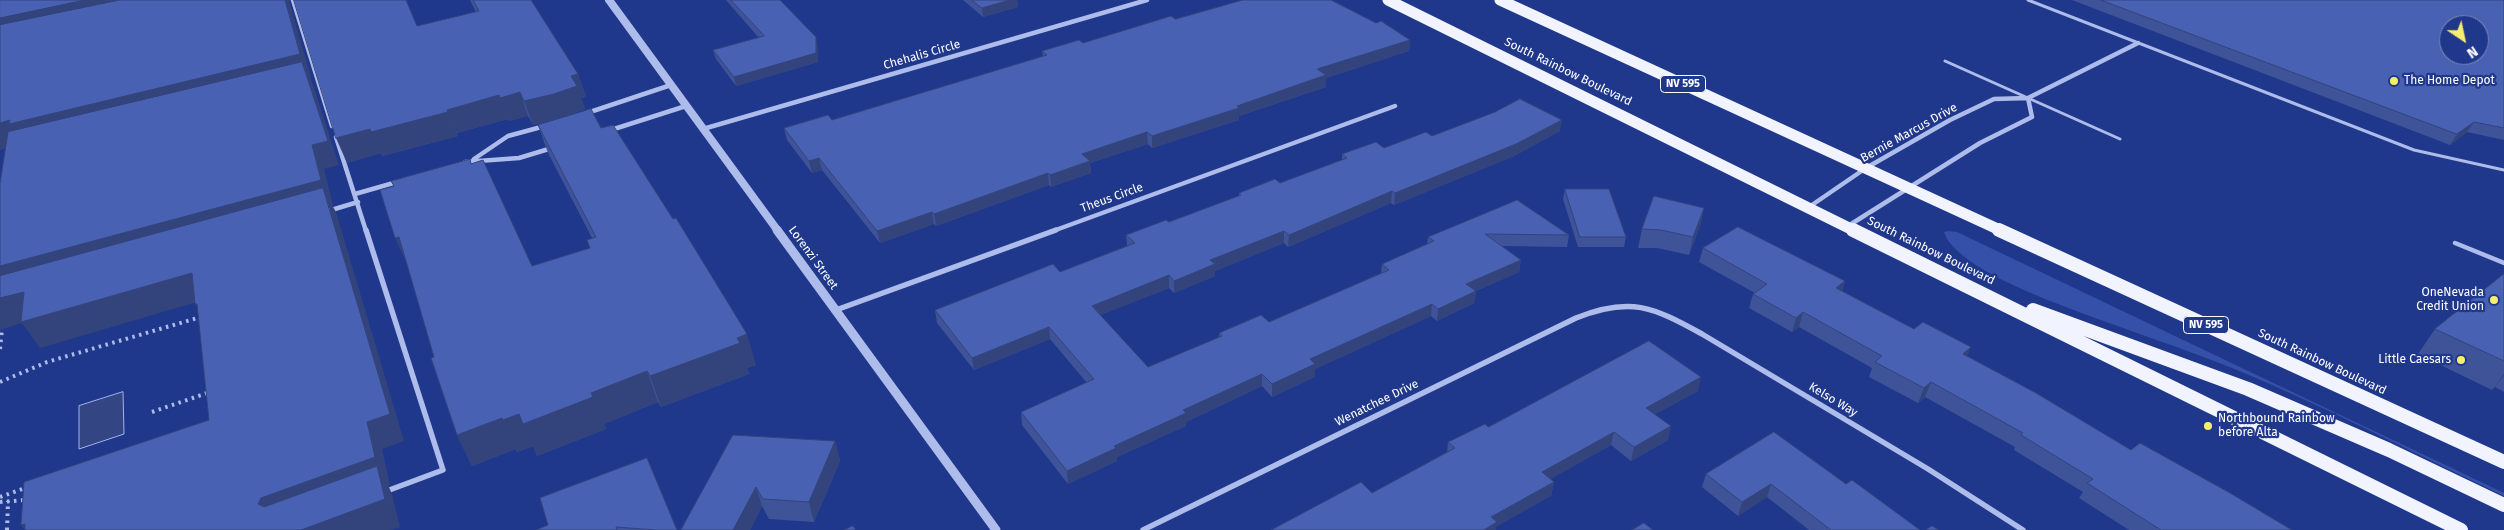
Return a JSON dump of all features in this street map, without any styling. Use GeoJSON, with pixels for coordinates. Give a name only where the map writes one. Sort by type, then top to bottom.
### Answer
{"type":"FeatureCollection","features":[{"type":"Feature","properties":{"kind":"main road","name":"South Rainbow Boulevard"},"geometry":{"type":"LineString","coordinates":[[1388,0],[2460,530]]}},
{"type":"Feature","properties":{"kind":"main road","name":"South Rainbow Boulevard"},"geometry":{"type":"LineString","coordinates":[[1500,0],[2504,462]]}},
{"type":"Feature","properties":{"kind":"main road"},"geometry":{"type":"LineString","coordinates":[[1973,288],[2248,389],[2389,450],[2504,506]]}},
{"type":"Feature","properties":{"kind":"street"},"geometry":{"type":"LineString","coordinates":[[293,0],[316,80],[358,202],[444,470],[380,494]]}},
{"type":"Feature","properties":{"kind":"street","name":"Lorenzi Street"},"geometry":{"type":"LineString","coordinates":[[609,0],[996,530]]}},
{"type":"Feature","properties":{"kind":"street","name":"Chehalis Circle"},"geometry":{"type":"LineString","coordinates":[[704,129],[1147,0]]}},
{"type":"Feature","properties":{"kind":"street","name":"Bernie Marcus Drive"},"geometry":{"type":"LineString","coordinates":[[1809,207],[1866,168],[1950,120],[1994,99],[2028,98],[2138,43]]}},
{"type":"Feature","properties":{"kind":"street"},"geometry":{"type":"LineString","coordinates":[[307,82],[316,80]]}},
{"type":"Feature","properties":{"kind":"street"},"geometry":{"type":"LineString","coordinates":[[580,116],[672,85]]}},
{"type":"Feature","properties":{"kind":"street"},"geometry":{"type":"LineString","coordinates":[[1848,226],[1980,143],[2032,116],[2028,98]]}},
{"type":"Feature","properties":{"kind":"street"},"geometry":{"type":"LineString","coordinates":[[609,130],[686,106]]}},
{"type":"Feature","properties":{"kind":"street","name":"Theus Circle"},"geometry":{"type":"LineString","coordinates":[[835,310],[1395,106]]}},
{"type":"Feature","properties":{"kind":"street"},"geometry":{"type":"LineString","coordinates":[[474,160],[508,136],[554,124]]}},
{"type":"Feature","properties":{"kind":"street"},"geometry":{"type":"LineString","coordinates":[[456,165],[474,160],[519,158],[555,148]]}},
{"type":"Feature","properties":{"kind":"street"},"geometry":{"type":"LineString","coordinates":[[355,194],[401,181]]}},
{"type":"Feature","properties":{"kind":"street"},"geometry":{"type":"LineString","coordinates":[[320,213],[358,202]]}},
{"type":"Feature","properties":{"kind":"street","name":"Wenatchee Drive"},"geometry":{"type":"LineString","coordinates":[[1142,530],[1576,318],[1609,306],[1624,304]]}},
{"type":"Feature","properties":{"kind":"street","name":"Kelso Way"},"geometry":{"type":"LineString","coordinates":[[1624,304],[1653,310],[1701,335],[1975,498],[2023,530]]}},
{"type":"Feature","properties":{"kind":"lane"},"geometry":{"type":"LineString","coordinates":[[2028,0],[2414,150],[2504,170]]}},
{"type":"Feature","properties":{"kind":"lane"},"geometry":{"type":"LineString","coordinates":[[1945,61],[2120,139]]}},
{"type":"Feature","properties":{"kind":"lane"},"geometry":{"type":"LineString","coordinates":[[2455,243],[2504,263]]}},
{"type":"Feature","properties":{"kind":"path"},"geometry":{"type":"LineString","coordinates":[[0,382],[47,362],[205,316],[206,324]]}},
{"type":"Feature","properties":{"kind":"path"},"geometry":{"type":"LineString","coordinates":[[0,349],[2,329]]}},
{"type":"Feature","properties":{"kind":"path"},"geometry":{"type":"LineString","coordinates":[[152,412],[216,390]]}},
{"type":"Feature","properties":{"kind":"path"},"geometry":{"type":"LineString","coordinates":[[0,497],[34,486]]}},
{"type":"Feature","properties":{"kind":"path"},"geometry":{"type":"LineString","coordinates":[[0,502],[34,499]]}},
{"type":"Feature","properties":{"kind":"path"},"geometry":{"type":"LineString","coordinates":[[6,530],[8,501]]}},
{"type":"Feature","properties":{"kind":"shaded area"},"geometry":{"type":"Polygon","coordinates":[[[1944,232],[1957,232],[2504,493],[2504,496],[2338,415],[2237,370],[2039,297],[2020,288],[1980,268],[1964,256],[1951,244],[1944,232]]]}},
{"type":"Feature","properties":{"kind":"shaded area"},"geometry":{"type":"Polygon","coordinates":[[[123,392],[124,434],[79,449],[79,406],[123,392]]]}},
{"type":"Feature","properties":{"kind":"building"},"geometry":{"type":"Polygon","coordinates":[[[0,0],[85,0],[0,18],[0,0]]]}},
{"type":"Feature","properties":{"kind":"building"},"geometry":{"type":"Polygon","coordinates":[[[120,0],[285,0],[300,54],[9,124],[10,120],[0,123],[0,25],[120,0]]]}},
{"type":"Feature","properties":{"kind":"building"},"geometry":{"type":"Polygon","coordinates":[[[294,0],[406,0],[417,26],[479,11],[473,0],[531,0],[578,74],[571,76],[577,86],[524,101],[520,92],[500,98],[499,95],[447,110],[448,112],[371,132],[370,129],[336,138],[294,0]]]}},
{"type":"Feature","properties":{"kind":"building"},"geometry":{"type":"Polygon","coordinates":[[[731,0],[780,0],[816,37],[816,53],[734,77],[713,50],[764,36],[731,0]]]}},
{"type":"Feature","properties":{"kind":"building"},"geometry":{"type":"Polygon","coordinates":[[[972,0],[1010,0],[982,8],[972,0]]]}},
{"type":"Feature","properties":{"kind":"building"},"geometry":{"type":"Polygon","coordinates":[[[1243,0],[1331,0],[1376,23],[1381,21],[1410,40],[1317,69],[1326,75],[1237,106],[1239,108],[1152,136],[1147,132],[1082,154],[1090,161],[1050,175],[1048,173],[934,214],[932,212],[877,231],[819,158],[809,161],[784,128],[828,115],[832,120],[1047,55],[1042,51],[1079,40],[1083,43],[1171,16],[1175,19],[1243,0]]]}},
{"type":"Feature","properties":{"kind":"building","name":"The Home Depot"},"geometry":{"type":"Polygon","coordinates":[[[2101,0],[2504,0],[2504,128],[2474,122],[2457,134],[2101,0]]]}},
{"type":"Feature","properties":{"kind":"building"},"geometry":{"type":"Polygon","coordinates":[[[302,62],[328,141],[312,145],[321,180],[0,266],[0,183],[8,132],[302,62]]]}},
{"type":"Feature","properties":{"kind":"building"},"geometry":{"type":"Polygon","coordinates":[[[1520,99],[1562,120],[1516,144],[1395,193],[1392,191],[1289,235],[1284,231],[1210,260],[1215,264],[1174,281],[1169,275],[1092,306],[1148,367],[1222,336],[1219,333],[1261,315],[1269,322],[1389,270],[1382,264],[1434,241],[1428,237],[1517,200],[1569,235],[1485,234],[1521,260],[1466,284],[1476,291],[1438,309],[1432,304],[1310,359],[1315,364],[1272,384],[1262,374],[1183,410],[1186,413],[1114,446],[1116,448],[1067,471],[1021,412],[1094,379],[1049,327],[972,358],[935,310],[1053,264],[1060,272],[1135,243],[1126,235],[1166,220],[1169,222],[1241,195],[1239,193],[1275,179],[1280,183],[1347,158],[1342,154],[1376,142],[1384,148],[1426,132],[1432,136],[1495,112],[1520,99]]]}},
{"type":"Feature","properties":{"kind":"building"},"geometry":{"type":"Polygon","coordinates":[[[591,109],[601,128],[613,125],[673,219],[676,218],[747,334],[737,338],[740,343],[650,376],[647,371],[591,393],[593,397],[523,424],[519,414],[503,420],[502,418],[457,435],[431,358],[434,357],[399,237],[395,238],[380,190],[394,186],[391,181],[470,159],[471,164],[483,160],[532,266],[590,248],[587,240],[596,237],[538,125],[591,109]]]}},
{"type":"Feature","properties":{"kind":"building"},"geometry":{"type":"Polygon","coordinates":[[[323,188],[390,414],[367,422],[375,457],[261,498],[258,504],[264,507],[377,466],[385,499],[301,530],[25,530],[25,524],[21,525],[24,482],[209,420],[192,273],[21,322],[24,292],[0,298],[0,276],[323,188]]]}},
{"type":"Feature","properties":{"kind":"building"},"geometry":{"type":"Polygon","coordinates":[[[1565,189],[1609,189],[1626,237],[1580,237],[1565,189]]]}},
{"type":"Feature","properties":{"kind":"building"},"geometry":{"type":"Polygon","coordinates":[[[1654,196],[1704,208],[1693,237],[1661,230],[1642,229],[1654,196]]]}},
{"type":"Feature","properties":{"kind":"building"},"geometry":{"type":"Polygon","coordinates":[[[1738,227],[1845,281],[1836,288],[1914,329],[1923,322],[1971,347],[1963,354],[2036,393],[2131,450],[2140,443],[2292,530],[2161,530],[2087,483],[2093,479],[2021,435],[2023,433],[1931,382],[1924,388],[1875,362],[1882,356],[1803,312],[1796,318],[1753,294],[1767,284],[1703,248],[1738,227]]]}},
{"type":"Feature","properties":{"kind":"building"},"geometry":{"type":"Polygon","coordinates":[[[2504,274],[2504,361],[2435,329],[2504,274]]]}},
{"type":"Feature","properties":{"kind":"building"},"geometry":{"type":"Polygon","coordinates":[[[1649,341],[1701,377],[1646,408],[1671,426],[1634,447],[1614,432],[1542,472],[1554,482],[1491,517],[1497,522],[1484,530],[1271,530],[1361,482],[1372,493],[1455,448],[1448,442],[1485,424],[1488,427],[1649,341]]]}},
{"type":"Feature","properties":{"kind":"building"},"geometry":{"type":"Polygon","coordinates":[[[1774,432],[1846,484],[1852,480],[1920,530],[1831,530],[1771,484],[1742,502],[1706,474],[1774,432]]]}},
{"type":"Feature","properties":{"kind":"building"},"geometry":{"type":"Polygon","coordinates":[[[733,435],[835,441],[809,502],[763,499],[756,487],[733,530],[681,530],[733,435]]]}},
{"type":"Feature","properties":{"kind":"building"},"geometry":{"type":"Polygon","coordinates":[[[647,458],[677,530],[616,527],[617,530],[536,530],[548,525],[540,498],[647,458]]]}},
{"type":"Feature","properties":{"kind":"building"},"geometry":{"type":"Polygon","coordinates":[[[1644,523],[1653,530],[1632,530],[1644,523]]]}},
{"type":"Feature","properties":{"kind":"building"},"geometry":{"type":"Polygon","coordinates":[[[853,526],[856,530],[844,530],[853,526]]]}},
{"type":"Feature","properties":{"kind":"building"},"geometry":{"type":"Polygon","coordinates":[[[1932,526],[1939,530],[1926,530],[1932,526]]]}},
{"type":"Feature","properties":{"kind":"place","name":"The Home Depot"},"geometry":{"type":"Point","coordinates":[2394,81]}},
{"type":"Feature","properties":{"kind":"place","name":"OneNevada Credit Union"},"geometry":{"type":"Point","coordinates":[2494,300]}},
{"type":"Feature","properties":{"kind":"place","name":"Little Caesars"},"geometry":{"type":"Point","coordinates":[2461,360]}},
{"type":"Feature","properties":{"kind":"place","name":"Northbound Rainbow before Alta"},"geometry":{"type":"Point","coordinates":[2208,426]}}]}
